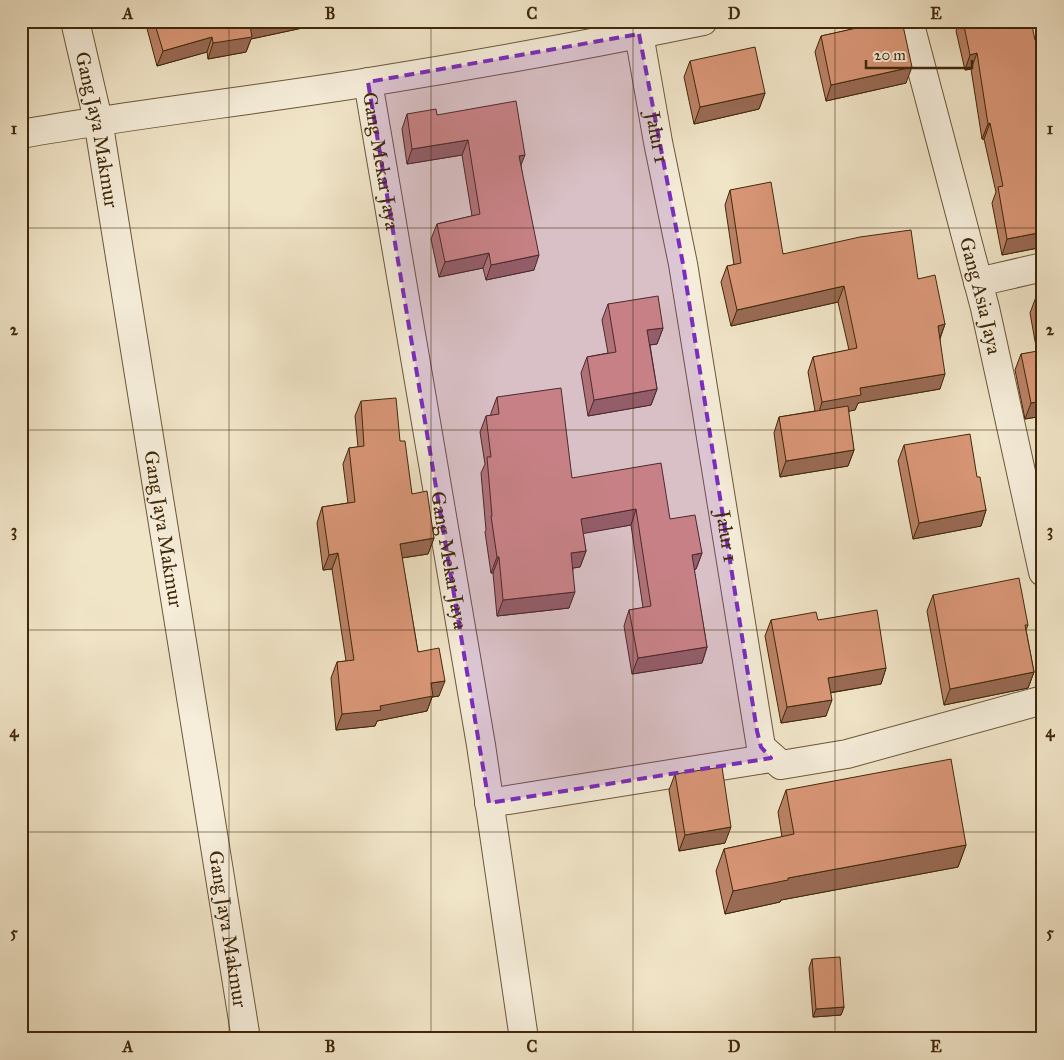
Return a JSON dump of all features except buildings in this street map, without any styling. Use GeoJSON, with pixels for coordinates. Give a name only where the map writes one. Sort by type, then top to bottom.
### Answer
{"type":"FeatureCollection","features":[{"type":"Feature","properties":{"kind":"street","name":"Gang Jaya Makmur"},"geometry":{"type":"LineString","coordinates":[[75,21],[98,120],[246,1039]]}},
{"type":"Feature","properties":{"kind":"street"},"geometry":{"type":"LineString","coordinates":[[21,134],[98,120],[368,82],[703,21]]}},
{"type":"Feature","properties":{"kind":"street","name":"Gang Asia Jaya"},"geometry":{"type":"LineString","coordinates":[[909,21],[985,308],[1043,572]]}},
{"type":"Feature","properties":{"kind":"street","name":"Jalur 1"},"geometry":{"type":"LineString","coordinates":[[639,34],[658,142],[683,264],[757,731],[761,747],[771,758]]}},
{"type":"Feature","properties":{"kind":"street","name":"Gang Mekar Jaya"},"geometry":{"type":"LineString","coordinates":[[368,82],[477,726],[524,1039]]}},
{"type":"Feature","properties":{"kind":"street"},"geometry":{"type":"LineString","coordinates":[[978,282],[1043,267]]}},
{"type":"Feature","properties":{"kind":"street"},"geometry":{"type":"LineString","coordinates":[[489,803],[771,758],[781,765],[847,754],[1043,700]]}},
{"type":"Feature","properties":{"kind":"highlighted area"},"geometry":{"type":"Polygon","coordinates":[[[639,34],[683,264],[757,731],[761,747],[771,758],[489,803],[368,82],[639,34]]]}}]}
